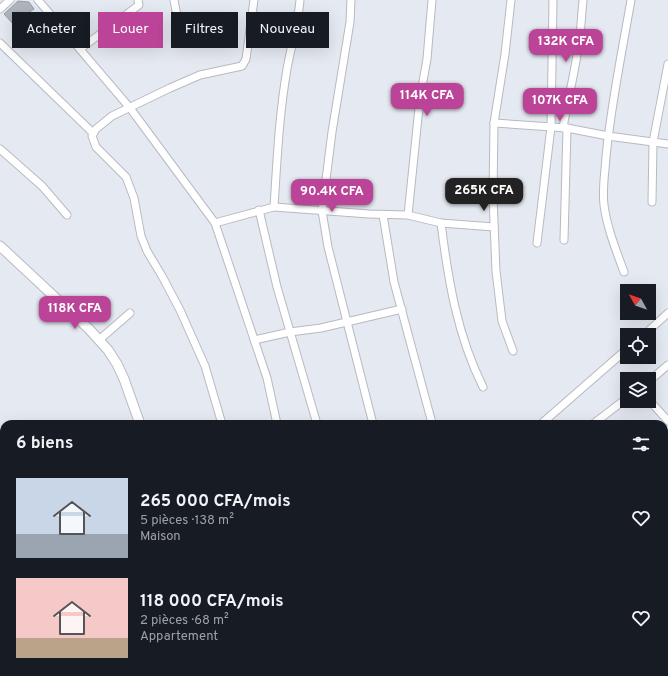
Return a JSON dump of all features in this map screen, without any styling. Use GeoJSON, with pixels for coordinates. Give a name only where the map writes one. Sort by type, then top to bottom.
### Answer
{"type":"FeatureCollection","features":[{"type":"Feature","properties":{"kind":"street"},"geometry":{"type":"LineString","coordinates":[[0,9],[10,0]]}},
{"type":"Feature","properties":{"kind":"street"},"geometry":{"type":"LineString","coordinates":[[38,0],[130,108],[215,223],[267,378],[276,420]]}},
{"type":"Feature","properties":{"kind":"street"},"geometry":{"type":"LineString","coordinates":[[80,49],[138,5],[138,0]]}},
{"type":"Feature","properties":{"kind":"street"},"geometry":{"type":"LineString","coordinates":[[174,0],[176,12]]}},
{"type":"Feature","properties":{"kind":"street"},"geometry":{"type":"LineString","coordinates":[[221,420],[205,366],[180,310],[140,236],[134,198],[126,177],[96,147],[92,139],[93,133],[112,116],[200,75],[242,66],[246,59],[254,0]]}},
{"type":"Feature","properties":{"kind":"street"},"geometry":{"type":"LineString","coordinates":[[274,207],[280,120],[287,68],[299,17],[300,0]]}},
{"type":"Feature","properties":{"kind":"street"},"geometry":{"type":"LineString","coordinates":[[351,0],[350,22],[332,132],[322,210],[328,247],[372,420]]}},
{"type":"Feature","properties":{"kind":"street"},"geometry":{"type":"LineString","coordinates":[[408,215],[420,98],[427,59],[432,0]]}},
{"type":"Feature","properties":{"kind":"street"},"geometry":{"type":"LineString","coordinates":[[510,0],[505,54],[494,123],[494,227],[496,271],[502,321],[513,351]]}},
{"type":"Feature","properties":{"kind":"street"},"geometry":{"type":"LineString","coordinates":[[537,243],[551,127],[553,0]]}},
{"type":"Feature","properties":{"kind":"street"},"geometry":{"type":"LineString","coordinates":[[564,240],[565,128],[569,92],[581,29],[583,0]]}},
{"type":"Feature","properties":{"kind":"street"},"geometry":{"type":"LineString","coordinates":[[624,272],[612,239],[604,205],[603,188],[608,136],[631,0]]}},
{"type":"Feature","properties":{"kind":"street"},"geometry":{"type":"LineString","coordinates":[[0,43],[93,133]]}},
{"type":"Feature","properties":{"kind":"street"},"geometry":{"type":"LineString","coordinates":[[652,202],[653,142],[668,64]]}},
{"type":"Feature","properties":{"kind":"street"},"geometry":{"type":"LineString","coordinates":[[494,123],[565,128],[608,136],[668,144]]}},
{"type":"Feature","properties":{"kind":"street"},"geometry":{"type":"LineString","coordinates":[[0,149],[42,186],[67,214]]}},
{"type":"Feature","properties":{"kind":"street"},"geometry":{"type":"LineString","coordinates":[[215,223],[274,207],[383,215],[408,215],[441,223],[494,227]]}},
{"type":"Feature","properties":{"kind":"street"},"geometry":{"type":"LineString","coordinates":[[259,210],[277,287],[316,420]]}},
{"type":"Feature","properties":{"kind":"street"},"geometry":{"type":"LineString","coordinates":[[383,215],[394,282],[431,420]]}},
{"type":"Feature","properties":{"kind":"street"},"geometry":{"type":"LineString","coordinates":[[441,223],[448,273],[462,337],[483,386]]}},
{"type":"Feature","properties":{"kind":"street"},"geometry":{"type":"LineString","coordinates":[[0,246],[99,340],[117,364],[139,420]]}},
{"type":"Feature","properties":{"kind":"street"},"geometry":{"type":"LineString","coordinates":[[254,340],[290,332],[321,328],[402,309]]}},
{"type":"Feature","properties":{"kind":"street"},"geometry":{"type":"LineString","coordinates":[[99,340],[130,313]]}},
{"type":"Feature","properties":{"kind":"street"},"geometry":{"type":"LineString","coordinates":[[652,328],[668,313]]}},
{"type":"Feature","properties":{"kind":"street"},"geometry":{"type":"LineString","coordinates":[[546,420],[620,355]]}},
{"type":"Feature","properties":{"kind":"street"},"geometry":{"type":"LineString","coordinates":[[656,375],[668,365]]}},
{"type":"Feature","properties":{"kind":"street"},"geometry":{"type":"LineString","coordinates":[[598,420],[620,403]]}},
{"type":"Feature","properties":{"kind":"street"},"geometry":{"type":"LineString","coordinates":[[656,408],[667,420]]}},
{"type":"Feature","properties":{"kind":"building"},"geometry":{"type":"Polygon","coordinates":[[[18,1],[29,2],[34,9],[30,12],[12,12],[12,23],[4,14],[18,1]]]}}]}
